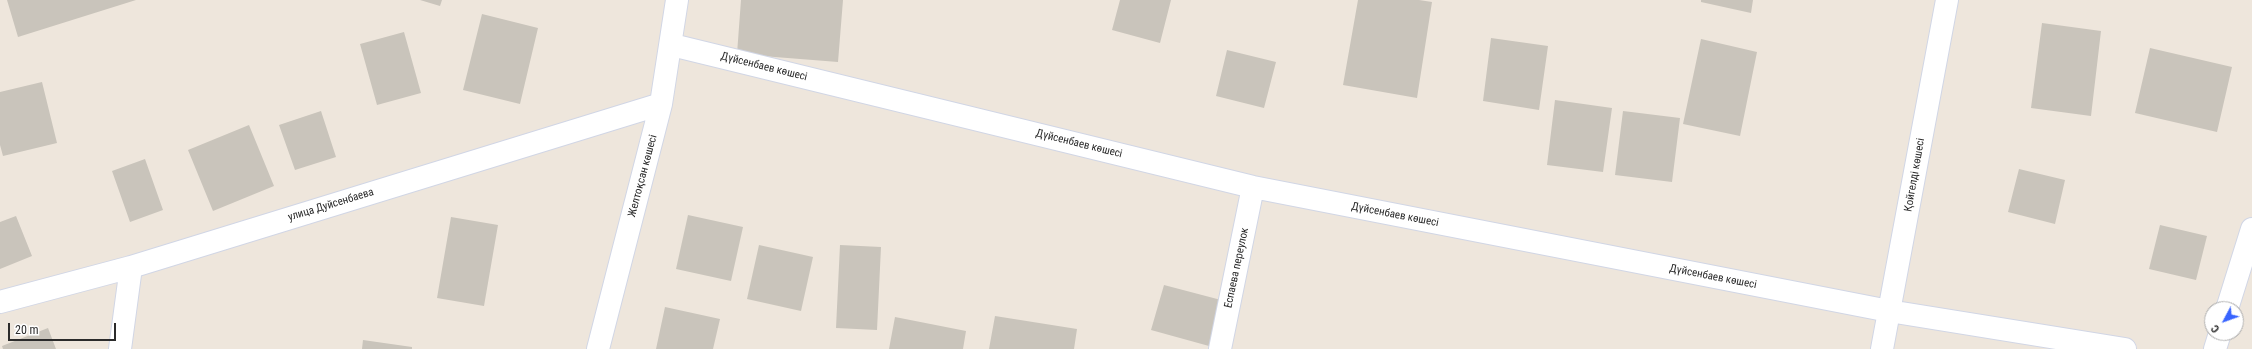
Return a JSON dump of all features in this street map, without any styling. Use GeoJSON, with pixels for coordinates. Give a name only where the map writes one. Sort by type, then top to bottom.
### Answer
{"type":"FeatureCollection","features":[{"type":"Feature","properties":{"kind":"street","name":"Желтоқсан көшесі"},"geometry":{"type":"LineString","coordinates":[[598,349],[661,104],[672,45],[677,0]]}},
{"type":"Feature","properties":{"kind":"street","name":"Қойгелді көшесі"},"geometry":{"type":"LineString","coordinates":[[1882,349],[1947,0]]}},
{"type":"Feature","properties":{"kind":"street","name":"Дүйсенбаев көшесі"},"geometry":{"type":"LineString","coordinates":[[672,45],[1253,187],[1889,311],[2125,349]]}},
{"type":"Feature","properties":{"kind":"street","name":"улица Дуйсенбаева"},"geometry":{"type":"LineString","coordinates":[[0,302],[131,267],[661,104]]}},
{"type":"Feature","properties":{"kind":"street","name":"Еспаева переулок"},"geometry":{"type":"LineString","coordinates":[[1220,349],[1253,187]]}},
{"type":"Feature","properties":{"kind":"street"},"geometry":{"type":"LineString","coordinates":[[2230,301],[2252,229]]}},
{"type":"Feature","properties":{"kind":"street"},"geometry":{"type":"LineString","coordinates":[[120,349],[131,267]]}},
{"type":"Feature","properties":{"kind":"building"},"geometry":{"type":"Polygon","coordinates":[[[7,0],[136,0],[18,37],[7,0]]]}},
{"type":"Feature","properties":{"kind":"building"},"geometry":{"type":"Polygon","coordinates":[[[420,0],[442,0],[440,6],[420,0]]]}},
{"type":"Feature","properties":{"kind":"building"},"geometry":{"type":"Polygon","coordinates":[[[741,0],[843,0],[838,62],[737,54],[741,0]]]}},
{"type":"Feature","properties":{"kind":"building"},"geometry":{"type":"Polygon","coordinates":[[[1120,0],[1171,0],[1160,43],[1112,30],[1120,0]]]}},
{"type":"Feature","properties":{"kind":"building"},"geometry":{"type":"Polygon","coordinates":[[[1358,0],[1419,0],[1432,2],[1417,98],[1343,85],[1358,0]]]}},
{"type":"Feature","properties":{"kind":"building"},"geometry":{"type":"Polygon","coordinates":[[[1701,0],[1753,0],[1751,13],[1701,2],[1701,0]]]}},
{"type":"Feature","properties":{"kind":"building"},"geometry":{"type":"Polygon","coordinates":[[[482,14],[538,28],[520,104],[463,90],[482,14]]]}},
{"type":"Feature","properties":{"kind":"building"},"geometry":{"type":"Polygon","coordinates":[[[2042,23],[2101,31],[2091,116],[2031,108],[2042,23]]]}},
{"type":"Feature","properties":{"kind":"building"},"geometry":{"type":"Polygon","coordinates":[[[404,32],[421,93],[377,105],[360,44],[404,32]]]}},
{"type":"Feature","properties":{"kind":"building"},"geometry":{"type":"Polygon","coordinates":[[[1491,38],[1548,46],[1539,110],[1483,101],[1491,38]]]}},
{"type":"Feature","properties":{"kind":"building"},"geometry":{"type":"Polygon","coordinates":[[[1701,39],[1757,52],[1740,136],[1683,124],[1701,39]]]}},
{"type":"Feature","properties":{"kind":"building"},"geometry":{"type":"Polygon","coordinates":[[[2150,48],[2232,67],[2217,132],[2135,113],[2150,48]]]}},
{"type":"Feature","properties":{"kind":"building"},"geometry":{"type":"Polygon","coordinates":[[[1227,50],[1276,62],[1264,108],[1216,96],[1227,50]]]}},
{"type":"Feature","properties":{"kind":"building"},"geometry":{"type":"Polygon","coordinates":[[[42,82],[57,143],[3,156],[0,145],[0,92],[42,82]]]}},
{"type":"Feature","properties":{"kind":"building"},"geometry":{"type":"Polygon","coordinates":[[[1555,100],[1612,108],[1603,172],[1547,165],[1555,100]]]}},
{"type":"Feature","properties":{"kind":"building"},"geometry":{"type":"Polygon","coordinates":[[[321,111],[336,157],[295,170],[279,125],[321,111]]]}},
{"type":"Feature","properties":{"kind":"building"},"geometry":{"type":"Polygon","coordinates":[[[1623,111],[1680,118],[1672,182],[1615,175],[1623,111]]]}},
{"type":"Feature","properties":{"kind":"building"},"geometry":{"type":"Polygon","coordinates":[[[249,125],[274,186],[213,211],[188,150],[249,125]]]}},
{"type":"Feature","properties":{"kind":"building"},"geometry":{"type":"Polygon","coordinates":[[[145,159],[163,210],[130,222],[112,171],[145,159]]]}},
{"type":"Feature","properties":{"kind":"building"},"geometry":{"type":"Polygon","coordinates":[[[2019,169],[2065,180],[2055,224],[2008,212],[2019,169]]]}},
{"type":"Feature","properties":{"kind":"building"},"geometry":{"type":"Polygon","coordinates":[[[688,215],[743,227],[731,281],[676,269],[688,215]]]}},
{"type":"Feature","properties":{"kind":"building"},"geometry":{"type":"Polygon","coordinates":[[[16,216],[32,256],[0,269],[0,222],[16,216]]]}},
{"type":"Feature","properties":{"kind":"building"},"geometry":{"type":"Polygon","coordinates":[[[451,217],[498,225],[484,306],[437,298],[451,217]]]}},
{"type":"Feature","properties":{"kind":"building"},"geometry":{"type":"Polygon","coordinates":[[[2160,225],[2207,236],[2196,280],[2149,269],[2160,225]]]}},
{"type":"Feature","properties":{"kind":"building"},"geometry":{"type":"Polygon","coordinates":[[[759,245],[813,257],[801,311],[747,299],[759,245]]]}},
{"type":"Feature","properties":{"kind":"building"},"geometry":{"type":"Polygon","coordinates":[[[840,245],[881,247],[877,330],[836,328],[840,245]]]}},
{"type":"Feature","properties":{"kind":"building"},"geometry":{"type":"Polygon","coordinates":[[[1164,285],[1221,300],[1209,346],[1151,330],[1164,285]]]}},
{"type":"Feature","properties":{"kind":"building"},"geometry":{"type":"Polygon","coordinates":[[[665,307],[720,319],[713,349],[656,349],[665,307]]]}},
{"type":"Feature","properties":{"kind":"building"},"geometry":{"type":"Polygon","coordinates":[[[995,316],[1077,329],[1074,349],[989,349],[995,316]]]}},
{"type":"Feature","properties":{"kind":"building"},"geometry":{"type":"Polygon","coordinates":[[[895,317],[966,331],[963,349],[889,349],[895,317]]]}},
{"type":"Feature","properties":{"kind":"building"},"geometry":{"type":"Polygon","coordinates":[[[48,328],[56,349],[3,349],[2,346],[48,328]]]}},
{"type":"Feature","properties":{"kind":"building"},"geometry":{"type":"Polygon","coordinates":[[[363,340],[412,347],[412,349],[362,349],[363,340]]]}}]}
